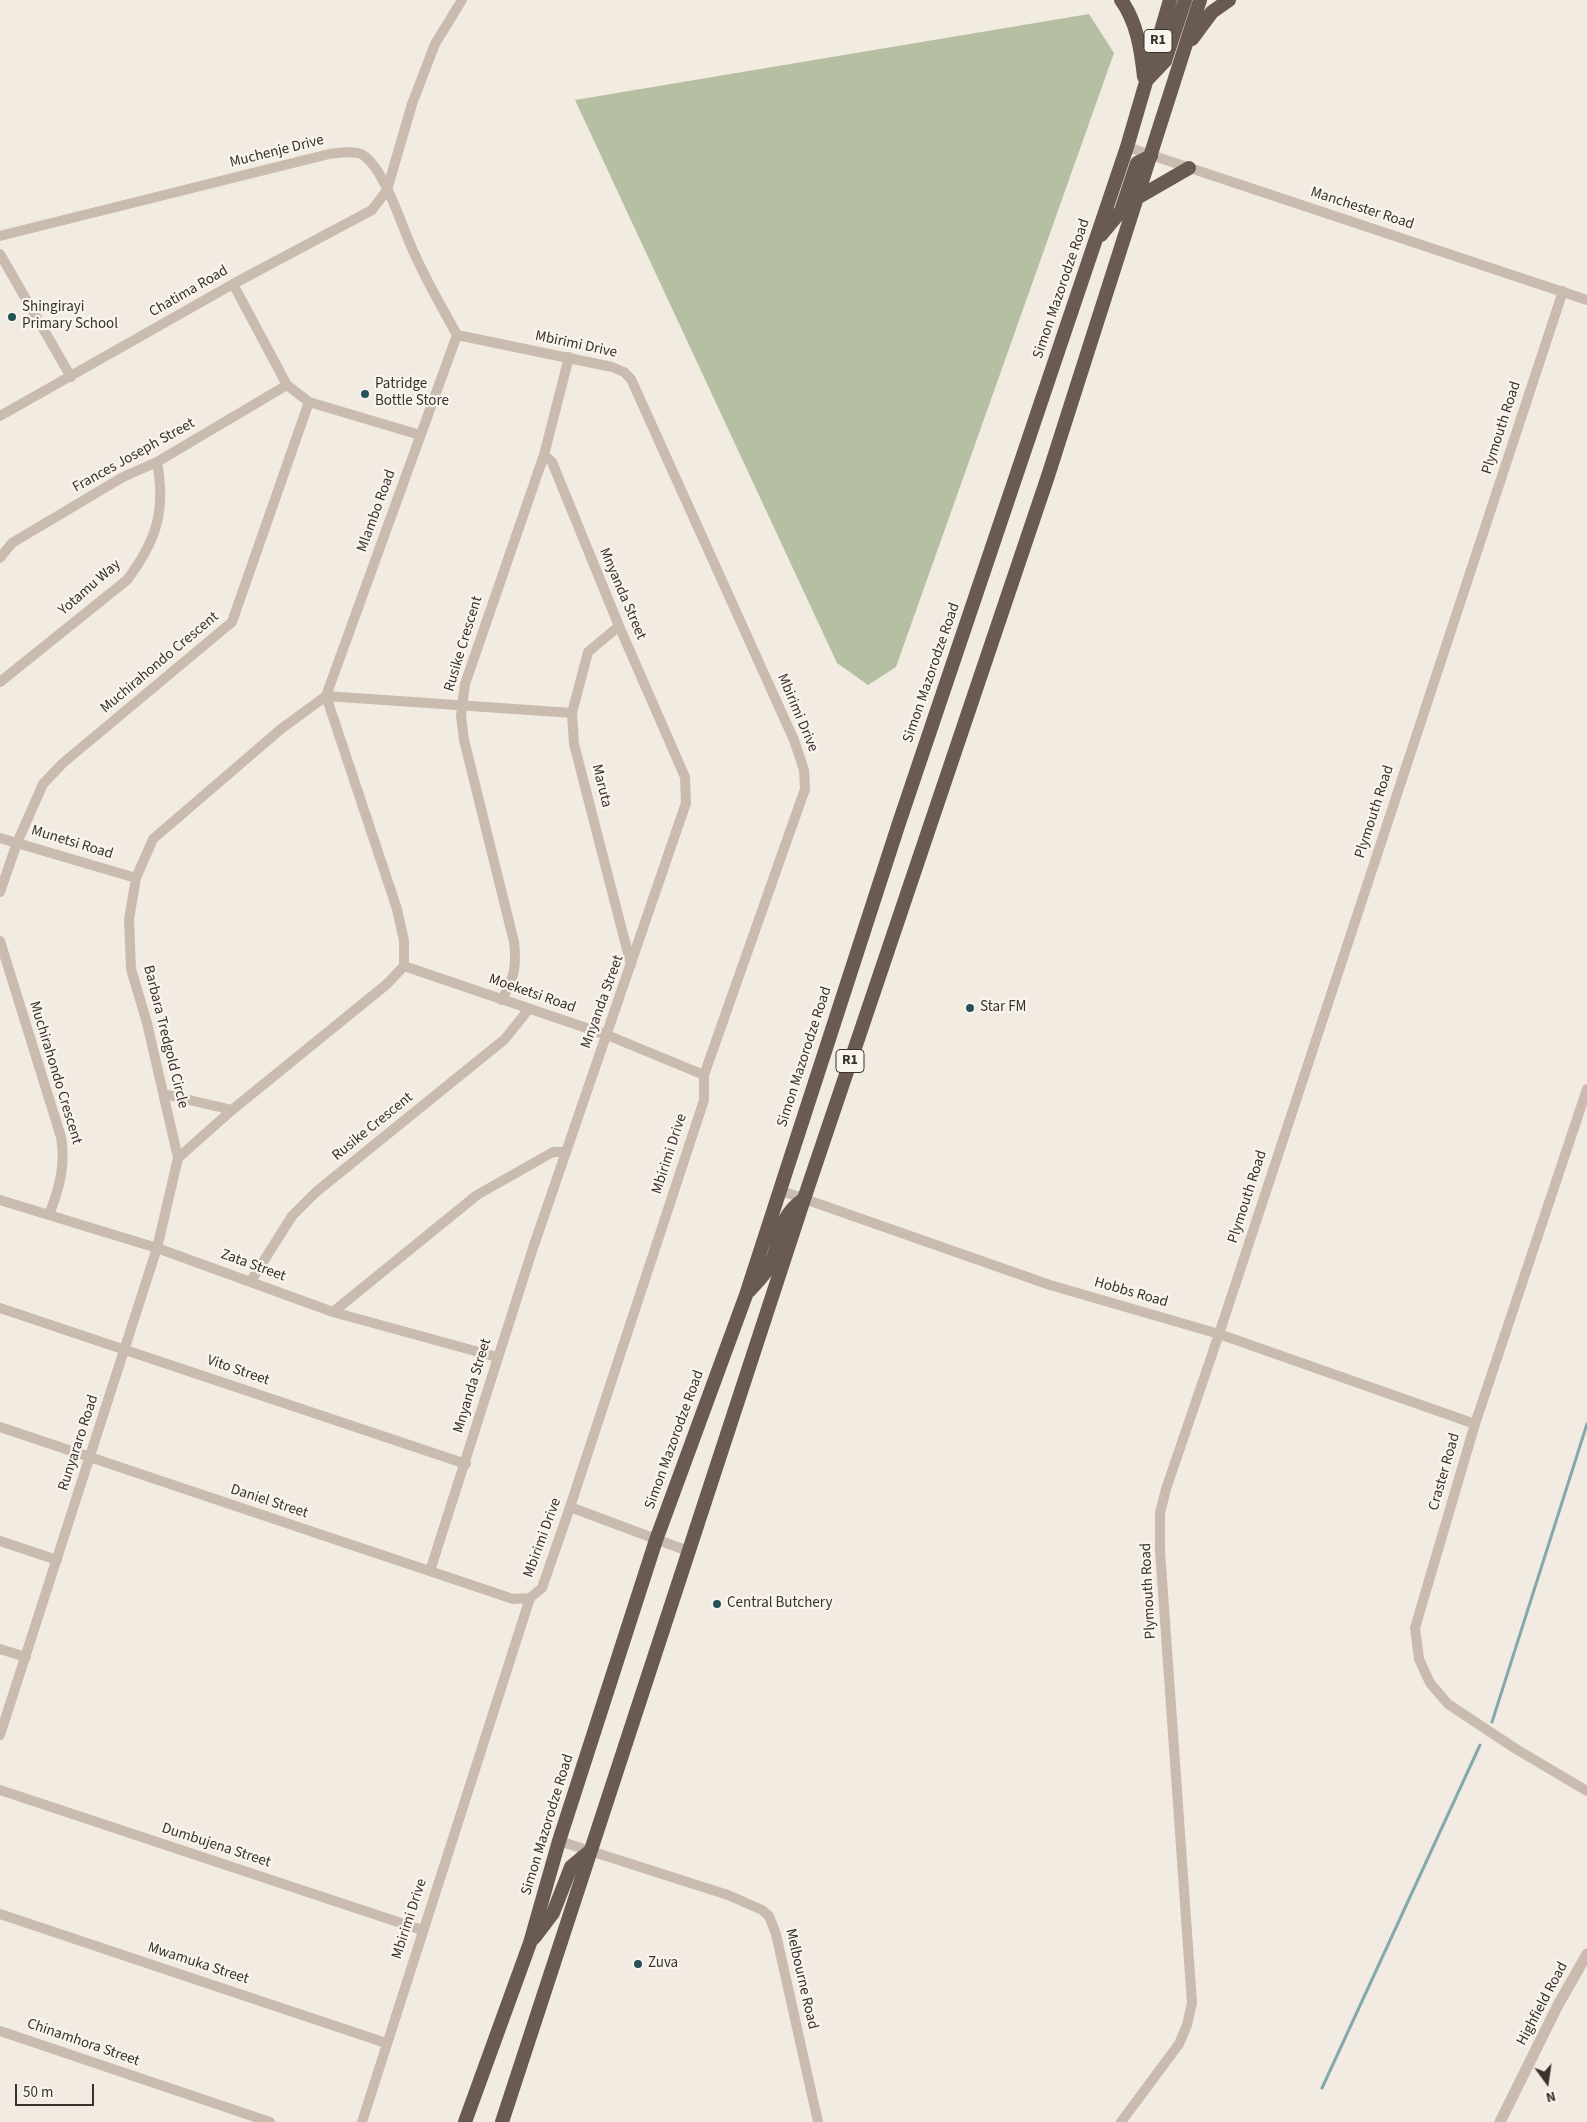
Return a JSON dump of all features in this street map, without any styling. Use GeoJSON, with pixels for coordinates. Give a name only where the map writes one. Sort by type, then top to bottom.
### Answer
{"type":"FeatureCollection","features":[{"type":"Feature","properties":{"kind":"highway"},"geometry":{"type":"LineString","coordinates":[[1121,0],[1134,26],[1141,47],[1145,83]]}},
{"type":"Feature","properties":{"kind":"highway","name":"Simon Mazorodze Road"},"geometry":{"type":"LineString","coordinates":[[465,2122],[530,1943],[559,1841],[656,1540],[746,1295],[778,1190],[896,833],[1127,147],[1170,0]]}},
{"type":"Feature","properties":{"kind":"highway"},"geometry":{"type":"LineString","coordinates":[[1145,83],[1165,60],[1185,0]]}},
{"type":"Feature","properties":{"kind":"highway","name":"R1"},"geometry":{"type":"LineString","coordinates":[[502,2122],[804,1199],[1048,476],[1200,0]]}},
{"type":"Feature","properties":{"kind":"highway"},"geometry":{"type":"LineString","coordinates":[[1184,48],[1212,12],[1229,0]]}},
{"type":"Feature","properties":{"kind":"highway"},"geometry":{"type":"LineString","coordinates":[[1095,242],[1121,211],[1137,163],[1151,156]]}},
{"type":"Feature","properties":{"kind":"highway"},"geometry":{"type":"LineString","coordinates":[[1137,198],[1189,168]]}},
{"type":"Feature","properties":{"kind":"highway"},"geometry":{"type":"LineString","coordinates":[[746,1295],[770,1264],[785,1216],[804,1199]]}},
{"type":"Feature","properties":{"kind":"highway"},"geometry":{"type":"LineString","coordinates":[[530,1943],[553,1913],[571,1867],[589,1852]]}},
{"type":"Feature","properties":{"kind":"street"},"geometry":{"type":"LineString","coordinates":[[387,190],[420,81],[436,44],[462,0]]}},
{"type":"Feature","properties":{"kind":"street","name":"Manchester Road"},"geometry":{"type":"LineString","coordinates":[[1127,147],[1587,300]]}},
{"type":"Feature","properties":{"kind":"street","name":"Muchenje Drive"},"geometry":{"type":"LineString","coordinates":[[0,236],[329,154],[347,152],[362,154],[376,170],[387,190],[415,257],[457,335]]}},
{"type":"Feature","properties":{"kind":"street","name":"Chatima Road"},"geometry":{"type":"LineString","coordinates":[[0,416],[233,284],[372,210],[387,190]]}},
{"type":"Feature","properties":{"kind":"street"},"geometry":{"type":"LineString","coordinates":[[0,254],[71,377]]}},
{"type":"Feature","properties":{"kind":"street"},"geometry":{"type":"LineString","coordinates":[[233,284],[288,385],[309,402],[420,436]]}},
{"type":"Feature","properties":{"kind":"street","name":"Plymouth Road"},"geometry":{"type":"LineString","coordinates":[[1121,2122],[1179,2044],[1187,2025],[1192,2003],[1160,1550],[1160,1513],[1166,1489],[1219,1334],[1563,291]]}},
{"type":"Feature","properties":{"kind":"street","name":"Mbirimi Drive"},"geometry":{"type":"LineString","coordinates":[[362,2122],[386,2042],[530,1598],[542,1588],[570,1507],[704,1100],[704,1075],[805,789],[804,770],[794,740],[631,379],[624,372],[612,367],[457,335]]}},
{"type":"Feature","properties":{"kind":"street","name":"Mlambo Road"},"geometry":{"type":"LineString","coordinates":[[326,696],[457,335]]}},
{"type":"Feature","properties":{"kind":"street","name":"Rusike Crescent"},"geometry":{"type":"LineString","coordinates":[[502,1000],[514,979],[516,963],[514,942],[464,740],[460,715],[465,684],[544,455],[569,357]]}},
{"type":"Feature","properties":{"kind":"street","name":"Frances Joseph Street"},"geometry":{"type":"LineString","coordinates":[[0,558],[12,543],[123,477],[157,462],[288,385]]}},
{"type":"Feature","properties":{"kind":"street","name":"Muchirahondo Crescent"},"geometry":{"type":"LineString","coordinates":[[0,892],[17,843],[43,784],[63,763],[232,622],[309,402]]}},
{"type":"Feature","properties":{"kind":"street","name":"Mnyanda Street"},"geometry":{"type":"LineString","coordinates":[[430,1571],[466,1464],[497,1357],[631,966],[686,803],[688,792],[685,777],[619,626],[552,462],[544,455]]}},
{"type":"Feature","properties":{"kind":"street","name":"Yotamu Way"},"geometry":{"type":"LineString","coordinates":[[0,682],[127,580],[142,560],[160,514],[161,487],[157,462]]}},
{"type":"Feature","properties":{"kind":"street","name":"Maruta"},"geometry":{"type":"LineString","coordinates":[[619,626],[588,652],[572,713],[574,744],[631,966]]}},
{"type":"Feature","properties":{"kind":"street"},"geometry":{"type":"LineString","coordinates":[[178,1158],[232,1110],[387,984],[404,966],[404,941],[397,909],[326,696],[572,713]]}},
{"type":"Feature","properties":{"kind":"street","name":"Barbara Tredgold Circle"},"geometry":{"type":"LineString","coordinates":[[178,1158],[164,1094],[131,968],[129,919],[136,878],[153,839],[281,729],[326,696]]}},
{"type":"Feature","properties":{"kind":"street","name":"Munetsi Road"},"geometry":{"type":"LineString","coordinates":[[0,838],[136,878]]}},
{"type":"Feature","properties":{"kind":"street","name":"Muchirahondo Crescent"},"geometry":{"type":"LineString","coordinates":[[0,940],[61,1137],[64,1155],[63,1170],[49,1215]]}},
{"type":"Feature","properties":{"kind":"street","name":"Moeketsi Road"},"geometry":{"type":"LineString","coordinates":[[404,966],[528,1010],[606,1035],[704,1075]]}},
{"type":"Feature","properties":{"kind":"street","name":"Rusike Crescent"},"geometry":{"type":"LineString","coordinates":[[251,1281],[292,1216],[316,1192],[505,1038],[528,1010]]}},
{"type":"Feature","properties":{"kind":"street","name":"Craster Road"},"geometry":{"type":"LineString","coordinates":[[1587,1089],[1475,1424],[1415,1628],[1418,1660],[1430,1683],[1448,1704],[1516,1749],[1587,1791]]}},
{"type":"Feature","properties":{"kind":"street"},"geometry":{"type":"LineString","coordinates":[[164,1094],[232,1110]]}},
{"type":"Feature","properties":{"kind":"street"},"geometry":{"type":"LineString","coordinates":[[333,1312],[477,1196],[553,1152],[566,1152]]}},
{"type":"Feature","properties":{"kind":"street","name":"Runyararo Road"},"geometry":{"type":"LineString","coordinates":[[1,1729],[91,1458],[157,1248],[178,1158]]}},
{"type":"Feature","properties":{"kind":"street","name":"Hobbs Road"},"geometry":{"type":"LineString","coordinates":[[778,1190],[1050,1285],[1219,1334],[1475,1424]]}},
{"type":"Feature","properties":{"kind":"street","name":"Zata Street"},"geometry":{"type":"LineString","coordinates":[[0,1200],[157,1248],[333,1312],[497,1357]]}},
{"type":"Feature","properties":{"kind":"street","name":"Vito Street"},"geometry":{"type":"LineString","coordinates":[[0,1308],[125,1348],[466,1464]]}},
{"type":"Feature","properties":{"kind":"street","name":"Daniel Street"},"geometry":{"type":"LineString","coordinates":[[0,1427],[513,1599],[530,1598]]}},
{"type":"Feature","properties":{"kind":"street"},"geometry":{"type":"LineString","coordinates":[[570,1507],[688,1551]]}},
{"type":"Feature","properties":{"kind":"street"},"geometry":{"type":"LineString","coordinates":[[0,1541],[57,1560]]}},
{"type":"Feature","properties":{"kind":"street"},"geometry":{"type":"LineString","coordinates":[[0,1649],[26,1657]]}},
{"type":"Feature","properties":{"kind":"street","name":"Dumbujena Street"},"geometry":{"type":"LineString","coordinates":[[0,1790],[422,1930]]}},
{"type":"Feature","properties":{"kind":"street","name":"Melbourne Road"},"geometry":{"type":"LineString","coordinates":[[559,1841],[728,1895],[762,1910],[769,1916],[776,1934],[818,2122]]}},
{"type":"Feature","properties":{"kind":"street","name":"Mwamuka Street"},"geometry":{"type":"LineString","coordinates":[[0,1914],[386,2042]]}},
{"type":"Feature","properties":{"kind":"street","name":"Highfield Road"},"geometry":{"type":"LineString","coordinates":[[1500,2122],[1558,2005],[1587,1954]]}},
{"type":"Feature","properties":{"kind":"street","name":"Chinamhora Street"},"geometry":{"type":"LineString","coordinates":[[0,2031],[270,2122]]}},
{"type":"Feature","properties":{"kind":"green space"},"geometry":{"type":"Polygon","coordinates":[[[1089,14],[1114,53],[896,667],[868,685],[837,663],[575,100],[1089,14]]]}},
{"type":"Feature","properties":{"kind":"waterway"},"geometry":{"type":"LineString","coordinates":[[1492,1722],[1587,1424]]}},
{"type":"Feature","properties":{"kind":"waterway"},"geometry":{"type":"LineString","coordinates":[[1322,2088],[1480,1745]]}},
{"type":"Feature","properties":{"kind":"place","name":"Shingirayi Primary School"},"geometry":{"type":"Point","coordinates":[12,317]}},
{"type":"Feature","properties":{"kind":"place","name":"Patridge Bottle Store"},"geometry":{"type":"Point","coordinates":[365,394]}},
{"type":"Feature","properties":{"kind":"place","name":"Star FM"},"geometry":{"type":"Point","coordinates":[970,1008]}},
{"type":"Feature","properties":{"kind":"place","name":"Central Butchery"},"geometry":{"type":"Point","coordinates":[717,1604]}},
{"type":"Feature","properties":{"kind":"place","name":"Zuva"},"geometry":{"type":"Point","coordinates":[638,1964]}}]}
